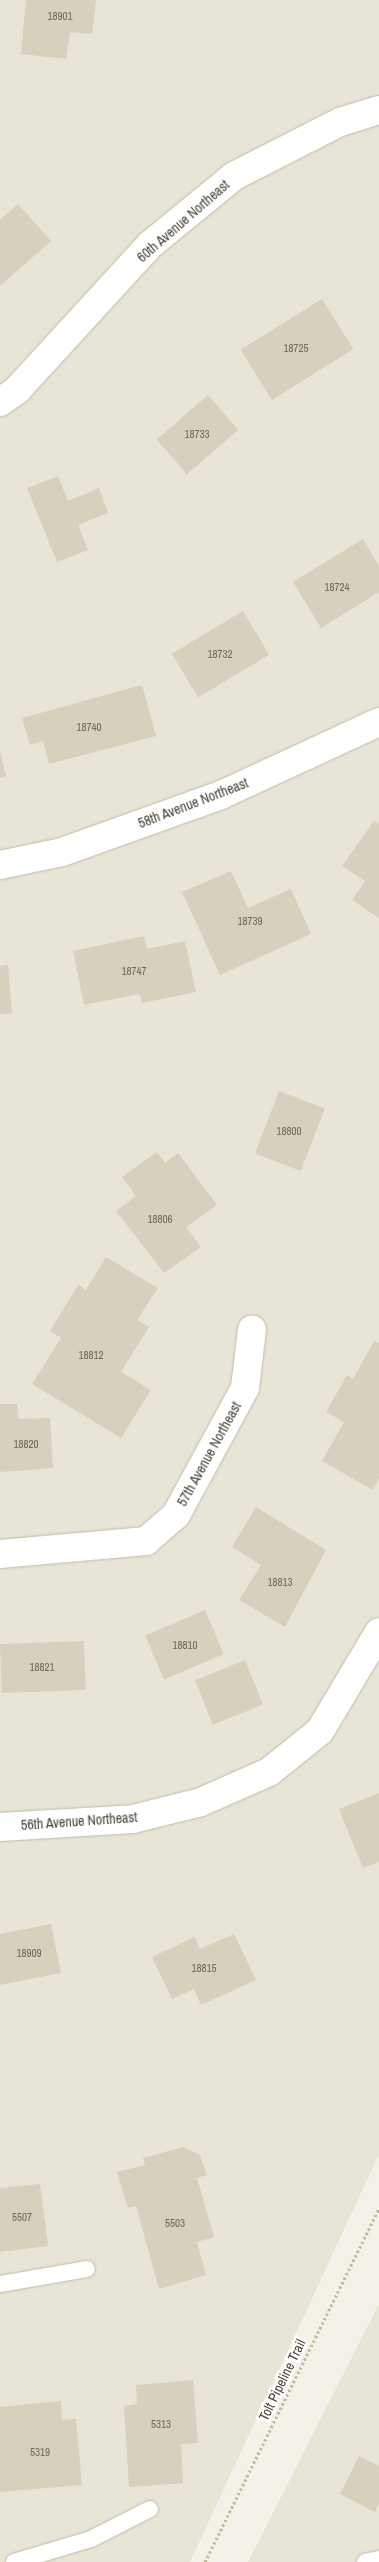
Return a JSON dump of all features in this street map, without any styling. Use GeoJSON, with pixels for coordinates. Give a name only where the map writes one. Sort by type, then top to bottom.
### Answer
{"type":"FeatureCollection","features":[{"type":"Feature","properties":{"kind":"street","name":"60th Avenue Northeast"},"geometry":{"type":"LineString","coordinates":[[0,402],[17,390],[151,244],[234,176],[340,122],[379,110]]}},
{"type":"Feature","properties":{"kind":"street","name":"58th Avenue Northeast"},"geometry":{"type":"LineString","coordinates":[[0,865],[62,852],[222,795],[379,722]]}},
{"type":"Feature","properties":{"kind":"street","name":"57th Avenue Northeast"},"geometry":{"type":"LineString","coordinates":[[0,1554],[146,1541],[176,1515],[245,1388],[252,1329]]}},
{"type":"Feature","properties":{"kind":"street","name":"56th Avenue Northeast"},"geometry":{"type":"LineString","coordinates":[[0,1827],[133,1819],[200,1802],[269,1772],[320,1731],[379,1632]]}},
{"type":"Feature","properties":{"kind":"lane"},"geometry":{"type":"LineString","coordinates":[[0,2284],[87,2269]]}},
{"type":"Feature","properties":{"kind":"lane"},"geometry":{"type":"LineString","coordinates":[[14,2562],[91,2539],[150,2509]]}},
{"type":"Feature","properties":{"kind":"lane"},"geometry":{"type":"LineString","coordinates":[[365,2562],[379,2559]]}},
{"type":"Feature","properties":{"kind":"path","name":"Tolt Pipeline Trail"},"geometry":{"type":"LineString","coordinates":[[206,2562],[379,2209]]}},
{"type":"Feature","properties":{"kind":"shaded area"},"geometry":{"type":"Polygon","coordinates":[[[0,0],[379,0],[379,2154],[190,2562],[0,2562],[0,0]]]}},
{"type":"Feature","properties":{"kind":"shaded area"},"geometry":{"type":"Polygon","coordinates":[[[379,2304],[379,2562],[248,2562],[379,2304]]]}},
{"type":"Feature","properties":{"kind":"building"},"geometry":{"type":"Polygon","coordinates":[[[26,0],[96,0],[92,34],[70,32],[66,59],[21,54],[26,0]]]}},
{"type":"Feature","properties":{"kind":"building"},"geometry":{"type":"Polygon","coordinates":[[[18,204],[51,241],[0,286],[0,220],[18,204]]]}},
{"type":"Feature","properties":{"kind":"building"},"geometry":{"type":"Polygon","coordinates":[[[322,299],[353,349],[272,400],[241,350],[322,299]]]}},
{"type":"Feature","properties":{"kind":"building"},"geometry":{"type":"Polygon","coordinates":[[[208,395],[238,430],[187,474],[157,440],[208,395]]]}},
{"type":"Feature","properties":{"kind":"building"},"geometry":{"type":"Polygon","coordinates":[[[58,476],[68,501],[99,488],[108,513],[78,525],[88,550],[57,562],[27,488],[58,476]]]}},
{"type":"Feature","properties":{"kind":"building"},"geometry":{"type":"Polygon","coordinates":[[[363,539],[379,566],[379,592],[321,628],[293,582],[363,539]]]}},
{"type":"Feature","properties":{"kind":"building"},"geometry":{"type":"Polygon","coordinates":[[[243,611],[269,655],[198,697],[172,654],[243,611]]]}},
{"type":"Feature","properties":{"kind":"building"},"geometry":{"type":"Polygon","coordinates":[[[142,685],[156,736],[49,764],[43,741],[30,745],[22,718],[142,685]]]}},
{"type":"Feature","properties":{"kind":"building"},"geometry":{"type":"Polygon","coordinates":[[[0,751],[6,776],[0,778],[0,751]]]}},
{"type":"Feature","properties":{"kind":"building"},"geometry":{"type":"Polygon","coordinates":[[[374,821],[379,824],[379,918],[352,900],[365,881],[342,866],[374,821]]]}},
{"type":"Feature","properties":{"kind":"building"},"geometry":{"type":"Polygon","coordinates":[[[231,871],[248,908],[291,889],[311,934],[220,975],[182,892],[231,871]]]}},
{"type":"Feature","properties":{"kind":"building"},"geometry":{"type":"Polygon","coordinates":[[[144,936],[147,949],[185,941],[196,992],[142,1003],[140,994],[84,1005],[73,951],[144,936]]]}},
{"type":"Feature","properties":{"kind":"building"},"geometry":{"type":"Polygon","coordinates":[[[8,965],[12,1013],[0,1014],[0,966],[8,965]]]}},
{"type":"Feature","properties":{"kind":"building"},"geometry":{"type":"Polygon","coordinates":[[[279,1091],[325,1109],[301,1171],[255,1154],[279,1091]]]}},
{"type":"Feature","properties":{"kind":"building"},"geometry":{"type":"Polygon","coordinates":[[[157,1152],[165,1163],[178,1153],[217,1205],[186,1227],[201,1247],[164,1273],[116,1211],[136,1196],[122,1177],[157,1152]]]}},
{"type":"Feature","properties":{"kind":"building"},"geometry":{"type":"Polygon","coordinates":[[[106,1257],[158,1288],[137,1320],[149,1327],[121,1372],[151,1390],[121,1438],[32,1384],[61,1338],[50,1331],[78,1285],[86,1290],[106,1257]]]}},
{"type":"Feature","properties":{"kind":"building"},"geometry":{"type":"Polygon","coordinates":[[[374,1341],[379,1343],[379,1478],[373,1490],[322,1461],[344,1422],[326,1412],[347,1375],[353,1379],[374,1341]]]}},
{"type":"Feature","properties":{"kind":"building"},"geometry":{"type":"Polygon","coordinates":[[[0,1404],[17,1404],[18,1419],[50,1418],[53,1468],[0,1472],[0,1404]]]}},
{"type":"Feature","properties":{"kind":"building"},"geometry":{"type":"Polygon","coordinates":[[[256,1507],[326,1550],[285,1627],[239,1600],[261,1565],[232,1547],[256,1507]]]}},
{"type":"Feature","properties":{"kind":"building"},"geometry":{"type":"Polygon","coordinates":[[[205,1610],[224,1654],[164,1680],[145,1635],[205,1610]]]}},
{"type":"Feature","properties":{"kind":"building"},"geometry":{"type":"Polygon","coordinates":[[[84,1641],[86,1690],[2,1693],[0,1644],[84,1641]]]}},
{"type":"Feature","properties":{"kind":"building"},"geometry":{"type":"Polygon","coordinates":[[[245,1660],[263,1705],[213,1725],[195,1680],[245,1660]]]}},
{"type":"Feature","properties":{"kind":"building"},"geometry":{"type":"Polygon","coordinates":[[[379,1793],[379,1862],[363,1868],[339,1809],[379,1793]]]}},
{"type":"Feature","properties":{"kind":"building"},"geometry":{"type":"Polygon","coordinates":[[[51,1924],[61,1973],[0,1985],[0,1934],[51,1924]]]}},
{"type":"Feature","properties":{"kind":"building"},"geometry":{"type":"Polygon","coordinates":[[[234,1934],[256,1980],[201,2005],[194,1989],[172,1999],[152,1957],[195,1937],[200,1949],[234,1934]]]}},
{"type":"Feature","properties":{"kind":"building"},"geometry":{"type":"Polygon","coordinates":[[[183,2147],[200,2155],[207,2175],[197,2178],[214,2237],[197,2242],[206,2275],[159,2289],[136,2206],[128,2208],[117,2172],[145,2165],[143,2158],[183,2147]]]}},
{"type":"Feature","properties":{"kind":"building"},"geometry":{"type":"Polygon","coordinates":[[[40,2184],[48,2246],[0,2252],[0,2188],[40,2184]]]}},
{"type":"Feature","properties":{"kind":"building"},"geometry":{"type":"Polygon","coordinates":[[[193,2380],[198,2443],[181,2444],[183,2483],[129,2487],[124,2406],[137,2404],[136,2385],[193,2380]]]}},
{"type":"Feature","properties":{"kind":"building"},"geometry":{"type":"Polygon","coordinates":[[[61,2401],[62,2420],[76,2419],[82,2485],[0,2492],[0,2407],[61,2401]]]}},
{"type":"Feature","properties":{"kind":"building"},"geometry":{"type":"Polygon","coordinates":[[[359,2456],[379,2466],[379,2503],[375,2512],[340,2494],[359,2456]]]}}]}
